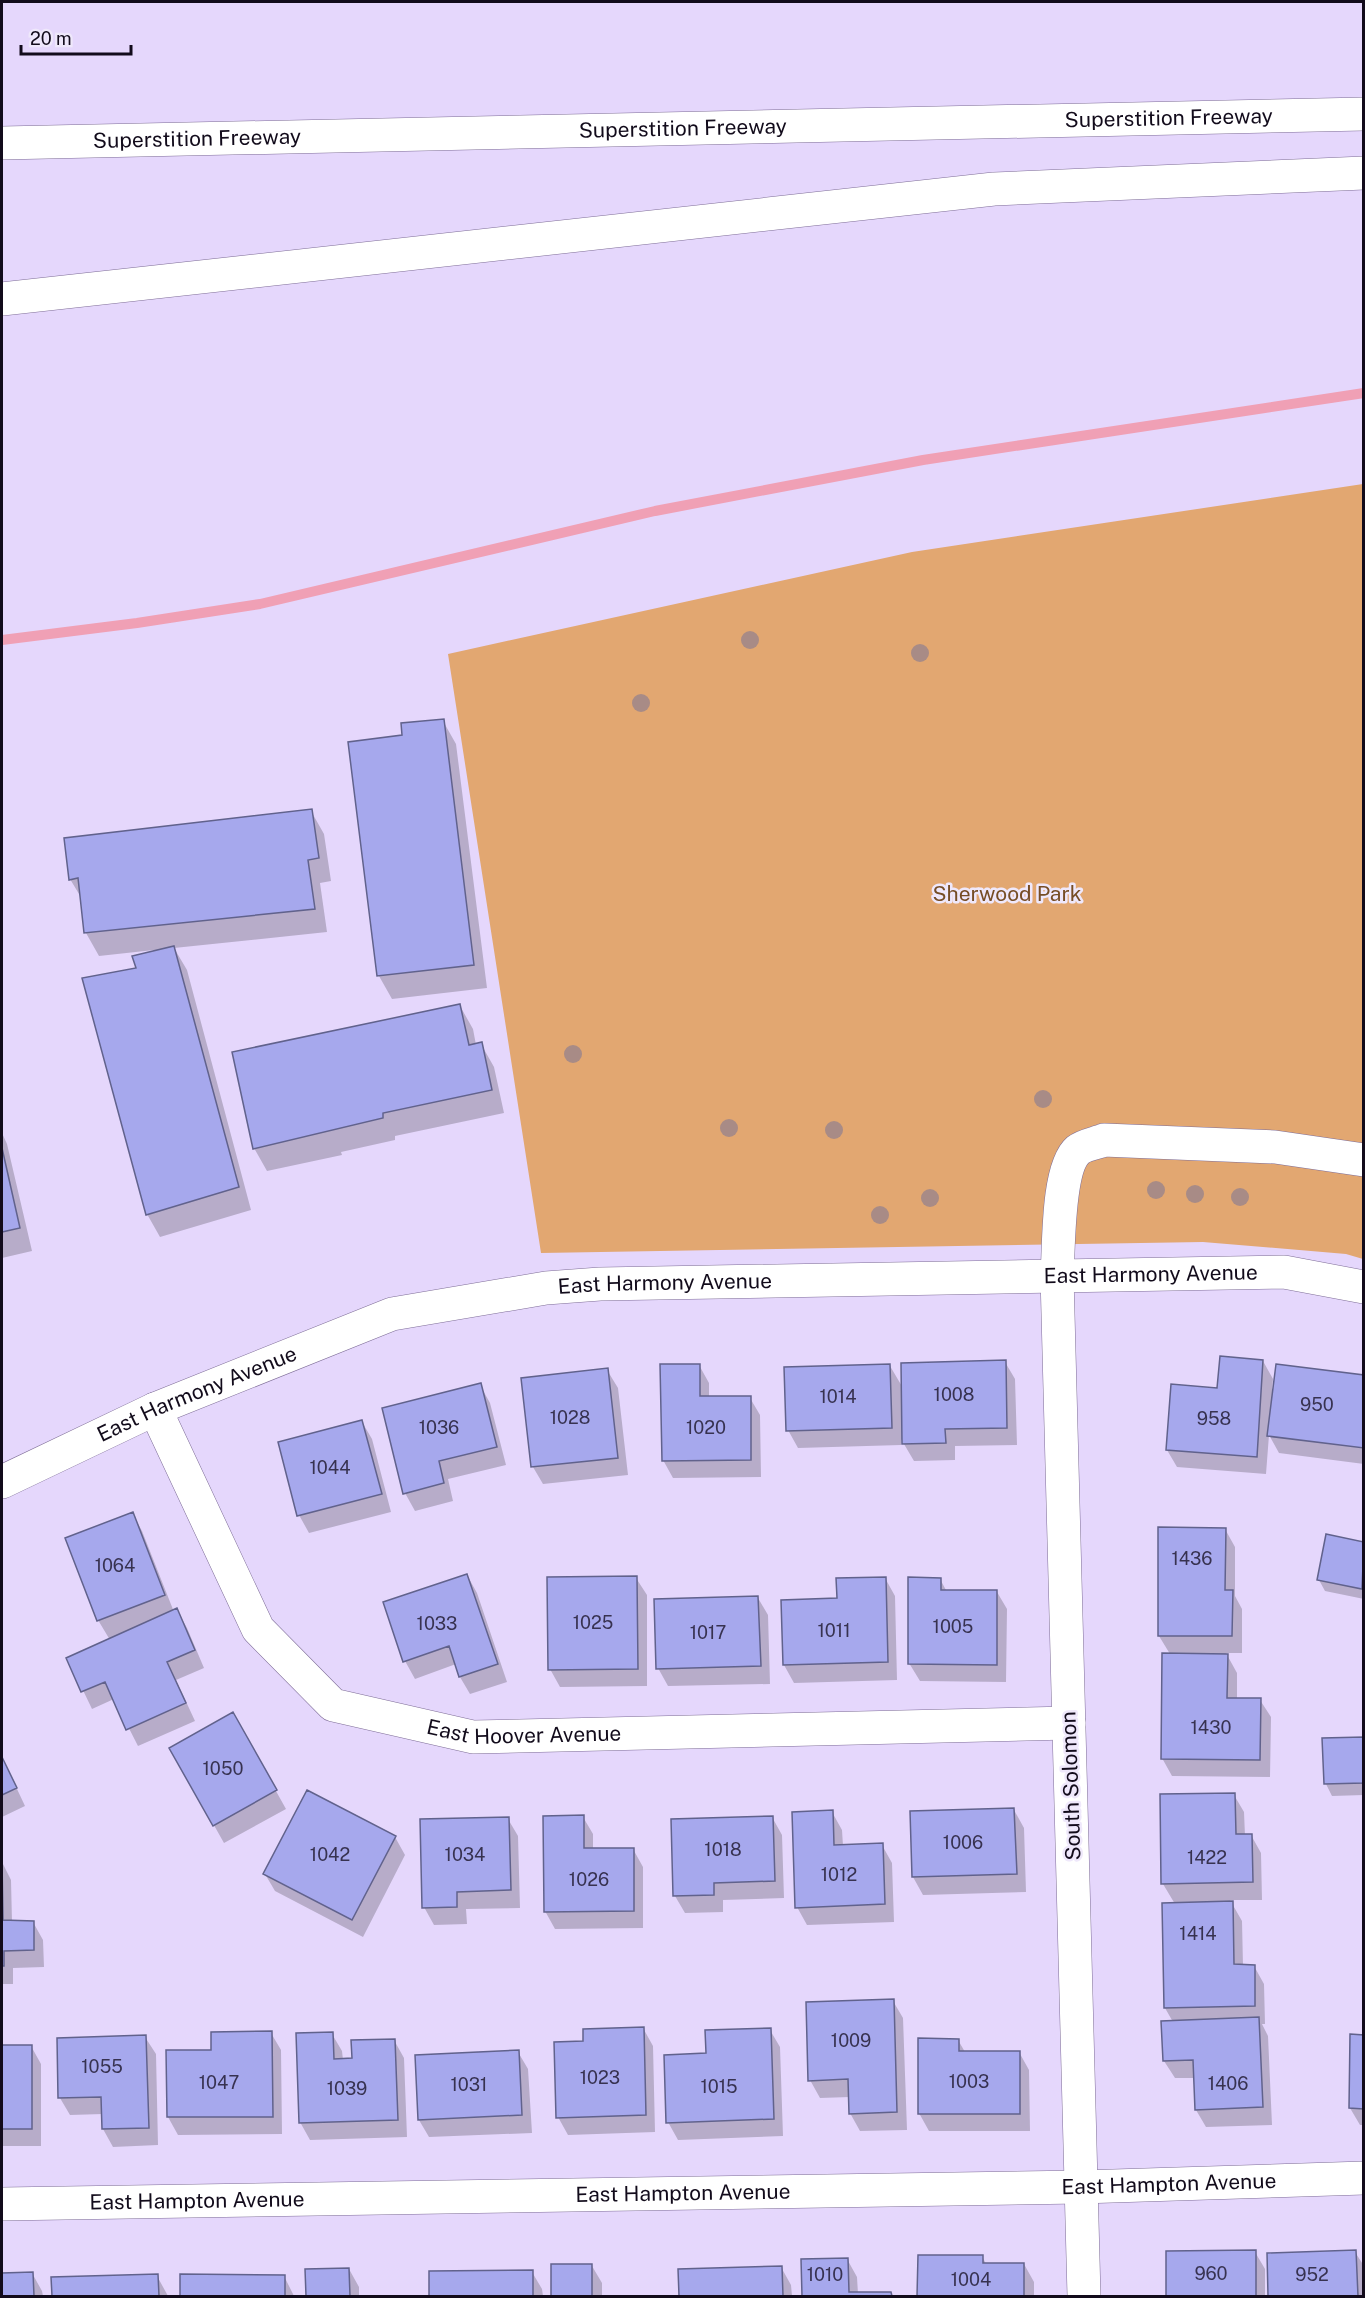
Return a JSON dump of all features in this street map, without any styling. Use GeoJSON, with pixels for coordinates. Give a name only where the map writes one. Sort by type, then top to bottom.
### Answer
{"type":"FeatureCollection","features":[{"type":"Feature","properties":{"kind":"main road","name":"Superstition Freeway"},"geometry":{"type":"LineString","coordinates":[[2,143],[1364,114]]}},
{"type":"Feature","properties":{"kind":"main road"},"geometry":{"type":"LineString","coordinates":[[2,299],[994,189],[1364,173]]}},
{"type":"Feature","properties":{"kind":"main road","name":"South Solomon"},"geometry":{"type":"LineString","coordinates":[[1084,2296],[1058,1276],[1066,1168],[1078,1149],[1104,1140],[1275,1147],[1364,1160]]}},
{"type":"Feature","properties":{"kind":"main road","name":"East Harmony Avenue"},"geometry":{"type":"LineString","coordinates":[[2,1482],[155,1409],[392,1314],[546,1288],[612,1284],[1284,1272],[1364,1287]]}},
{"type":"Feature","properties":{"kind":"main road","name":"East Hoover Avenue"},"geometry":{"type":"LineString","coordinates":[[155,1409],[258,1629],[333,1705],[473,1737],[1069,1723]]}},
{"type":"Feature","properties":{"kind":"main road","name":"East Hampton Avenue"},"geometry":{"type":"LineString","coordinates":[[2,2204],[1082,2187],[1364,2178]]}},
{"type":"Feature","properties":{"kind":"green space","name":"Sherwood Park"},"geometry":{"type":"Polygon","coordinates":[[[1363,484],[1363,1259],[1346,1254],[1203,1242],[541,1253],[448,654],[912,552],[1363,484]]]}},
{"type":"Feature","properties":{"kind":"building"},"geometry":{"type":"Polygon","coordinates":[[[444,719],[474,965],[377,976],[348,742],[402,735],[401,723],[444,719]]]}},
{"type":"Feature","properties":{"kind":"building"},"geometry":{"type":"Polygon","coordinates":[[[312,809],[319,858],[308,860],[315,909],[84,933],[78,878],[69,880],[64,838],[312,809]]]}},
{"type":"Feature","properties":{"kind":"building"},"geometry":{"type":"Polygon","coordinates":[[[174,946],[239,1187],[146,1215],[82,978],[136,968],[132,956],[174,946]]]}},
{"type":"Feature","properties":{"kind":"building"},"geometry":{"type":"Polygon","coordinates":[[[460,1004],[469,1045],[482,1042],[492,1090],[383,1113],[383,1118],[253,1149],[232,1052],[460,1004]]]}},
{"type":"Feature","properties":{"kind":"building"},"geometry":{"type":"Polygon","coordinates":[[[2,1148],[20,1228],[2,1232],[2,1148]]]}},
{"type":"Feature","properties":{"kind":"building"},"geometry":{"type":"Polygon","coordinates":[[[1220,1356],[1263,1360],[1257,1457],[1166,1450],[1171,1384],[1217,1388],[1220,1356]]]}},
{"type":"Feature","properties":{"kind":"building"},"geometry":{"type":"Polygon","coordinates":[[[1006,1360],[1007,1428],[945,1429],[946,1443],[902,1444],[901,1363],[1006,1360]]]}},
{"type":"Feature","properties":{"kind":"building"},"geometry":{"type":"Polygon","coordinates":[[[660,1364],[700,1364],[700,1396],[751,1396],[751,1460],[662,1461],[660,1364]]]}},
{"type":"Feature","properties":{"kind":"building"},"geometry":{"type":"Polygon","coordinates":[[[890,1364],[892,1428],[786,1431],[784,1367],[890,1364]]]}},
{"type":"Feature","properties":{"kind":"building"},"geometry":{"type":"Polygon","coordinates":[[[1276,1364],[1364,1375],[1364,1448],[1267,1436],[1276,1364]]]}},
{"type":"Feature","properties":{"kind":"building"},"geometry":{"type":"Polygon","coordinates":[[[608,1368],[618,1458],[531,1467],[521,1378],[608,1368]]]}},
{"type":"Feature","properties":{"kind":"building"},"geometry":{"type":"Polygon","coordinates":[[[481,1383],[497,1447],[439,1461],[444,1483],[403,1494],[382,1408],[481,1383]]]}},
{"type":"Feature","properties":{"kind":"building"},"geometry":{"type":"Polygon","coordinates":[[[362,1420],[382,1494],[297,1516],[278,1442],[362,1420]]]}},
{"type":"Feature","properties":{"kind":"building"},"geometry":{"type":"Polygon","coordinates":[[[133,1512],[165,1595],[97,1621],[65,1538],[133,1512]]]}},
{"type":"Feature","properties":{"kind":"building"},"geometry":{"type":"Polygon","coordinates":[[[1158,1527],[1226,1528],[1225,1590],[1233,1590],[1232,1636],[1158,1636],[1158,1527]]]}},
{"type":"Feature","properties":{"kind":"building"},"geometry":{"type":"Polygon","coordinates":[[[1326,1534],[1364,1542],[1362,1589],[1317,1580],[1326,1534]]]}},
{"type":"Feature","properties":{"kind":"building"},"geometry":{"type":"Polygon","coordinates":[[[467,1574],[498,1664],[459,1677],[449,1646],[403,1662],[383,1602],[467,1574]]]}},
{"type":"Feature","properties":{"kind":"building"},"geometry":{"type":"Polygon","coordinates":[[[637,1576],[638,1669],[548,1670],[547,1577],[637,1576]]]}},
{"type":"Feature","properties":{"kind":"building"},"geometry":{"type":"Polygon","coordinates":[[[886,1577],[888,1662],[783,1665],[781,1600],[837,1598],[836,1578],[886,1577]]]}},
{"type":"Feature","properties":{"kind":"building"},"geometry":{"type":"Polygon","coordinates":[[[908,1577],[941,1578],[941,1590],[997,1590],[997,1665],[908,1664],[908,1577]]]}},
{"type":"Feature","properties":{"kind":"building"},"geometry":{"type":"Polygon","coordinates":[[[758,1596],[761,1666],[656,1669],[654,1599],[758,1596]]]}},
{"type":"Feature","properties":{"kind":"building"},"geometry":{"type":"Polygon","coordinates":[[[177,1608],[195,1650],[167,1662],[186,1703],[126,1730],[105,1682],[81,1692],[66,1658],[177,1608]]]}},
{"type":"Feature","properties":{"kind":"building"},"geometry":{"type":"Polygon","coordinates":[[[1162,1653],[1228,1654],[1227,1698],[1261,1698],[1260,1760],[1161,1759],[1162,1653]]]}},
{"type":"Feature","properties":{"kind":"building"},"geometry":{"type":"Polygon","coordinates":[[[233,1712],[277,1790],[213,1826],[169,1748],[233,1712]]]}},
{"type":"Feature","properties":{"kind":"building"},"geometry":{"type":"Polygon","coordinates":[[[1364,1737],[1364,1783],[1324,1784],[1322,1738],[1364,1737]]]}},
{"type":"Feature","properties":{"kind":"building"},"geometry":{"type":"Polygon","coordinates":[[[2,1757],[17,1788],[2,1795],[2,1757]]]}},
{"type":"Feature","properties":{"kind":"building"},"geometry":{"type":"Polygon","coordinates":[[[307,1790],[396,1836],[352,1920],[263,1874],[307,1790]]]}},
{"type":"Feature","properties":{"kind":"building"},"geometry":{"type":"Polygon","coordinates":[[[1235,1793],[1236,1834],[1252,1834],[1253,1882],[1161,1884],[1160,1794],[1235,1793]]]}},
{"type":"Feature","properties":{"kind":"building"},"geometry":{"type":"Polygon","coordinates":[[[1014,1808],[1017,1874],[912,1877],[910,1811],[1014,1808]]]}},
{"type":"Feature","properties":{"kind":"building"},"geometry":{"type":"Polygon","coordinates":[[[833,1810],[834,1845],[883,1843],[885,1904],[795,1908],[792,1812],[833,1810]]]}},
{"type":"Feature","properties":{"kind":"building"},"geometry":{"type":"Polygon","coordinates":[[[584,1815],[584,1848],[634,1848],[634,1911],[544,1912],[543,1816],[584,1815]]]}},
{"type":"Feature","properties":{"kind":"building"},"geometry":{"type":"Polygon","coordinates":[[[773,1816],[775,1881],[714,1883],[714,1895],[673,1896],[671,1819],[773,1816]]]}},
{"type":"Feature","properties":{"kind":"building"},"geometry":{"type":"Polygon","coordinates":[[[509,1817],[511,1890],[457,1892],[457,1907],[422,1908],[420,1819],[509,1817]]]}},
{"type":"Feature","properties":{"kind":"building"},"geometry":{"type":"Polygon","coordinates":[[[2,1861],[3,1920],[34,1921],[34,1950],[4,1951],[4,1966],[2,1966],[2,1861]]]}},
{"type":"Feature","properties":{"kind":"building"},"geometry":{"type":"Polygon","coordinates":[[[1233,1901],[1234,1964],[1255,1965],[1255,2006],[1164,2008],[1162,1903],[1233,1901]]]}},
{"type":"Feature","properties":{"kind":"building"},"geometry":{"type":"Polygon","coordinates":[[[894,1999],[897,2112],[849,2114],[848,2079],[808,2081],[806,2002],[894,1999]]]}},
{"type":"Feature","properties":{"kind":"building"},"geometry":{"type":"Polygon","coordinates":[[[1259,2017],[1263,2107],[1195,2110],[1193,2060],[1163,2061],[1161,2021],[1259,2017]]]}},
{"type":"Feature","properties":{"kind":"building"},"geometry":{"type":"Polygon","coordinates":[[[644,2027],[646,2115],[556,2118],[554,2042],[583,2041],[583,2029],[644,2027]]]}},
{"type":"Feature","properties":{"kind":"building"},"geometry":{"type":"Polygon","coordinates":[[[771,2028],[774,2119],[666,2123],[664,2055],[706,2053],[705,2030],[771,2028]]]}},
{"type":"Feature","properties":{"kind":"building"},"geometry":{"type":"Polygon","coordinates":[[[272,2031],[273,2117],[167,2117],[166,2050],[211,2050],[211,2032],[272,2031]]]}},
{"type":"Feature","properties":{"kind":"building"},"geometry":{"type":"Polygon","coordinates":[[[333,2032],[334,2059],[352,2058],[351,2040],[395,2039],[398,2120],[299,2123],[296,2033],[333,2032]]]}},
{"type":"Feature","properties":{"kind":"building"},"geometry":{"type":"Polygon","coordinates":[[[1350,2034],[1364,2035],[1364,2109],[1349,2108],[1350,2034]]]}},
{"type":"Feature","properties":{"kind":"building"},"geometry":{"type":"Polygon","coordinates":[[[146,2035],[149,2128],[102,2129],[101,2097],[58,2098],[57,2038],[146,2035]]]}},
{"type":"Feature","properties":{"kind":"building"},"geometry":{"type":"Polygon","coordinates":[[[918,2038],[959,2039],[959,2051],[1020,2051],[1020,2114],[918,2114],[918,2038]]]}},
{"type":"Feature","properties":{"kind":"building"},"geometry":{"type":"Polygon","coordinates":[[[2,2045],[32,2045],[32,2129],[2,2129],[2,2045]]]}},
{"type":"Feature","properties":{"kind":"building"},"geometry":{"type":"Polygon","coordinates":[[[519,2050],[522,2115],[418,2120],[415,2055],[519,2050]]]}},
{"type":"Feature","properties":{"kind":"building"},"geometry":{"type":"Polygon","coordinates":[[[1256,2250],[1256,2296],[1166,2296],[1166,2251],[1256,2250]]]}},
{"type":"Feature","properties":{"kind":"building"},"geometry":{"type":"Polygon","coordinates":[[[1356,2250],[1358,2296],[1268,2296],[1267,2253],[1356,2250]]]}},
{"type":"Feature","properties":{"kind":"building"},"geometry":{"type":"Polygon","coordinates":[[[918,2255],[983,2255],[983,2263],[1024,2263],[1024,2296],[917,2296],[918,2255]]]}},
{"type":"Feature","properties":{"kind":"building"},"geometry":{"type":"Polygon","coordinates":[[[848,2258],[849,2292],[891,2292],[892,2296],[802,2296],[801,2259],[848,2258]]]}},
{"type":"Feature","properties":{"kind":"building"},"geometry":{"type":"Polygon","coordinates":[[[551,2264],[592,2264],[592,2296],[551,2296],[551,2264]]]}},
{"type":"Feature","properties":{"kind":"building"},"geometry":{"type":"Polygon","coordinates":[[[782,2266],[783,2296],[679,2296],[678,2269],[782,2266]]]}},
{"type":"Feature","properties":{"kind":"building"},"geometry":{"type":"Polygon","coordinates":[[[349,2268],[350,2296],[306,2296],[305,2269],[349,2268]]]}},
{"type":"Feature","properties":{"kind":"building"},"geometry":{"type":"Polygon","coordinates":[[[533,2270],[533,2296],[429,2296],[429,2271],[533,2270]]]}},
{"type":"Feature","properties":{"kind":"building"},"geometry":{"type":"Polygon","coordinates":[[[33,2272],[34,2296],[2,2296],[2,2273],[33,2272]]]}},
{"type":"Feature","properties":{"kind":"building"},"geometry":{"type":"Polygon","coordinates":[[[158,2274],[159,2296],[52,2296],[51,2277],[158,2274]]]}},
{"type":"Feature","properties":{"kind":"building"},"geometry":{"type":"Polygon","coordinates":[[[180,2274],[285,2275],[285,2296],[180,2296],[180,2274]]]}},
{"type":"Feature","properties":{"kind":"waterway"},"geometry":{"type":"LineString","coordinates":[[2,640],[137,623],[260,604],[655,511],[923,460],[1364,393]]}}]}
